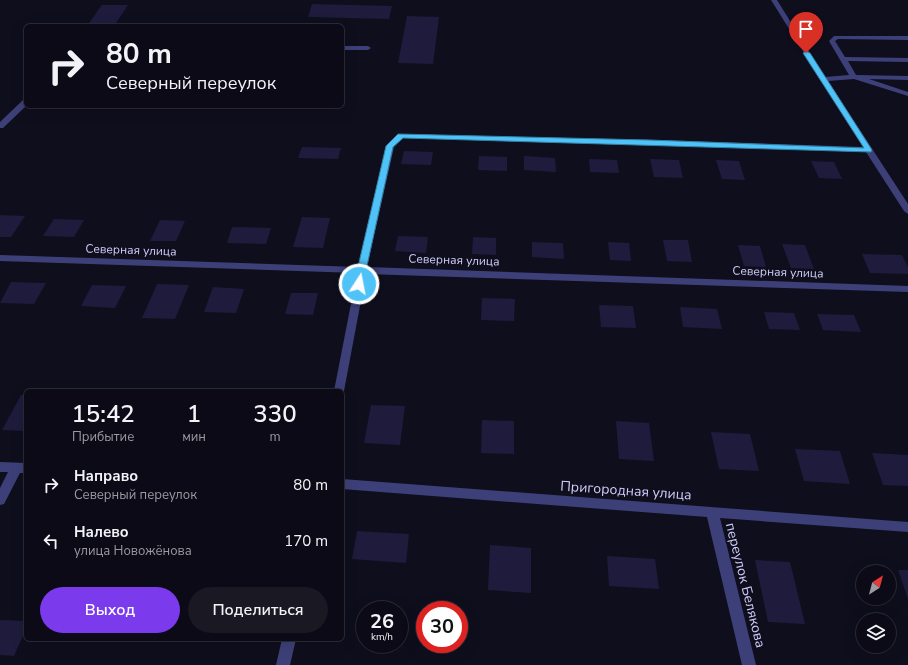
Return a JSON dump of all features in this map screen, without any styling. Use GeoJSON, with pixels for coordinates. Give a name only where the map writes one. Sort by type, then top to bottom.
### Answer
{"type":"FeatureCollection","features":[{"type":"Feature","properties":{"kind":"street"},"geometry":{"type":"LineString","coordinates":[[774,0],[908,210]]}},
{"type":"Feature","properties":{"kind":"street"},"geometry":{"type":"LineString","coordinates":[[908,38],[836,37],[832,41],[854,78],[908,94]]}},
{"type":"Feature","properties":{"kind":"street"},"geometry":{"type":"LineString","coordinates":[[344,48],[368,48]]}},
{"type":"Feature","properties":{"kind":"street"},"geometry":{"type":"LineString","coordinates":[[842,59],[908,60]]}},
{"type":"Feature","properties":{"kind":"street"},"geometry":{"type":"LineString","coordinates":[[823,79],[908,78]]}},
{"type":"Feature","properties":{"kind":"street"},"geometry":{"type":"LineString","coordinates":[[0,126],[24,104]]}},
{"type":"Feature","properties":{"kind":"street"},"geometry":{"type":"LineString","coordinates":[[338,389],[362,269],[390,146],[401,136],[655,142],[869,150]]}},
{"type":"Feature","properties":{"kind":"street","name":"Северная улица"},"geometry":{"type":"LineString","coordinates":[[0,258],[362,269],[908,289]]}},
{"type":"Feature","properties":{"kind":"street"},"geometry":{"type":"LineString","coordinates":[[0,467],[21,468]]}},
{"type":"Feature","properties":{"kind":"street"},"geometry":{"type":"LineString","coordinates":[[0,500],[21,468]]}},
{"type":"Feature","properties":{"kind":"street","name":"Пригородная улица"},"geometry":{"type":"LineString","coordinates":[[344,484],[908,527]]}},
{"type":"Feature","properties":{"kind":"street","name":"переулок Белякова"},"geometry":{"type":"LineString","coordinates":[[712,512],[749,665]]}},
{"type":"Feature","properties":{"kind":"street"},"geometry":{"type":"LineString","coordinates":[[283,665],[289,641]]}},
{"type":"Feature","properties":{"kind":"building"},"geometry":{"type":"Polygon","coordinates":[[[312,4],[392,6],[389,19],[308,17],[312,4]]]}},
{"type":"Feature","properties":{"kind":"building"},"geometry":{"type":"Polygon","coordinates":[[[102,5],[128,5],[115,24],[88,24],[102,5]]]}},
{"type":"Feature","properties":{"kind":"building"},"geometry":{"type":"Polygon","coordinates":[[[407,16],[439,17],[433,64],[398,63],[407,16]]]}},
{"type":"Feature","properties":{"kind":"building"},"geometry":{"type":"Polygon","coordinates":[[[302,147],[341,148],[338,159],[298,158],[302,147]]]}},
{"type":"Feature","properties":{"kind":"building"},"geometry":{"type":"Polygon","coordinates":[[[404,151],[433,152],[431,165],[401,164],[404,151]]]}},
{"type":"Feature","properties":{"kind":"building"},"geometry":{"type":"Polygon","coordinates":[[[479,156],[507,157],[507,171],[478,170],[479,156]]]}},
{"type":"Feature","properties":{"kind":"building"},"geometry":{"type":"Polygon","coordinates":[[[524,156],[555,158],[556,172],[524,170],[524,156]]]}},
{"type":"Feature","properties":{"kind":"building"},"geometry":{"type":"Polygon","coordinates":[[[589,159],[617,160],[619,173],[590,172],[589,159]]]}},
{"type":"Feature","properties":{"kind":"building"},"geometry":{"type":"Polygon","coordinates":[[[650,159],[679,160],[683,178],[654,177],[650,159]]]}},
{"type":"Feature","properties":{"kind":"building"},"geometry":{"type":"Polygon","coordinates":[[[716,160],[739,161],[745,180],[722,179],[716,160]]]}},
{"type":"Feature","properties":{"kind":"building"},"geometry":{"type":"Polygon","coordinates":[[[811,161],[834,162],[842,179],[819,178],[811,161]]]}},
{"type":"Feature","properties":{"kind":"building"},"geometry":{"type":"Polygon","coordinates":[[[0,215],[25,216],[11,237],[0,237],[0,215]]]}},
{"type":"Feature","properties":{"kind":"building"},"geometry":{"type":"Polygon","coordinates":[[[302,217],[330,218],[323,248],[293,247],[302,217]]]}},
{"type":"Feature","properties":{"kind":"building"},"geometry":{"type":"Polygon","coordinates":[[[54,219],[84,220],[74,237],[43,236],[54,219]]]}},
{"type":"Feature","properties":{"kind":"building"},"geometry":{"type":"Polygon","coordinates":[[[160,220],[185,221],[176,241],[150,241],[160,220]]]}},
{"type":"Feature","properties":{"kind":"building"},"geometry":{"type":"Polygon","coordinates":[[[232,227],[271,228],[266,244],[227,243],[232,227]]]}},
{"type":"Feature","properties":{"kind":"building"},"geometry":{"type":"Polygon","coordinates":[[[398,236],[428,237],[426,253],[395,251],[398,236]]]}},
{"type":"Feature","properties":{"kind":"building"},"geometry":{"type":"Polygon","coordinates":[[[473,237],[496,238],[496,255],[472,254],[473,237]]]}},
{"type":"Feature","properties":{"kind":"building"},"geometry":{"type":"Polygon","coordinates":[[[663,240],[688,240],[692,262],[667,261],[663,240]]]}},
{"type":"Feature","properties":{"kind":"building"},"geometry":{"type":"Polygon","coordinates":[[[532,242],[563,243],[564,259],[532,257],[532,242]]]}},
{"type":"Feature","properties":{"kind":"building"},"geometry":{"type":"Polygon","coordinates":[[[608,242],[629,243],[631,261],[610,260],[608,242]]]}},
{"type":"Feature","properties":{"kind":"building"},"geometry":{"type":"Polygon","coordinates":[[[782,244],[805,245],[814,269],[791,268],[782,244]]]}},
{"type":"Feature","properties":{"kind":"building"},"geometry":{"type":"Polygon","coordinates":[[[738,245],[760,246],[766,267],[744,266],[738,245]]]}},
{"type":"Feature","properties":{"kind":"building"},"geometry":{"type":"Polygon","coordinates":[[[862,254],[902,255],[908,267],[908,274],[870,273],[862,254]]]}},
{"type":"Feature","properties":{"kind":"building"},"geometry":{"type":"Polygon","coordinates":[[[11,282],[46,283],[34,304],[0,303],[11,282]]]}},
{"type":"Feature","properties":{"kind":"building"},"geometry":{"type":"Polygon","coordinates":[[[157,284],[189,285],[175,319],[142,318],[157,284]]]}},
{"type":"Feature","properties":{"kind":"building"},"geometry":{"type":"Polygon","coordinates":[[[92,285],[126,286],[115,308],[81,306],[92,285]]]}},
{"type":"Feature","properties":{"kind":"building"},"geometry":{"type":"Polygon","coordinates":[[[213,287],[244,289],[236,313],[204,312],[213,287]]]}},
{"type":"Feature","properties":{"kind":"building"},"geometry":{"type":"Polygon","coordinates":[[[291,293],[318,293],[313,315],[285,314],[291,293]]]}},
{"type":"Feature","properties":{"kind":"building"},"geometry":{"type":"Polygon","coordinates":[[[482,298],[515,299],[514,321],[481,320],[482,298]]]}},
{"type":"Feature","properties":{"kind":"building"},"geometry":{"type":"Polygon","coordinates":[[[599,305],[633,306],[636,328],[601,327],[599,305]]]}},
{"type":"Feature","properties":{"kind":"building"},"geometry":{"type":"Polygon","coordinates":[[[680,307],[717,309],[722,329],[683,327],[680,307]]]}},
{"type":"Feature","properties":{"kind":"building"},"geometry":{"type":"Polygon","coordinates":[[[764,312],[794,313],[800,330],[769,329],[764,312]]]}},
{"type":"Feature","properties":{"kind":"building"},"geometry":{"type":"Polygon","coordinates":[[[817,314],[854,315],[861,332],[823,330],[817,314]]]}},
{"type":"Feature","properties":{"kind":"building"},"geometry":{"type":"Polygon","coordinates":[[[21,395],[24,395],[24,431],[2,430],[21,395]]]}},
{"type":"Feature","properties":{"kind":"building"},"geometry":{"type":"Polygon","coordinates":[[[371,405],[405,406],[400,445],[364,443],[371,405]]]}},
{"type":"Feature","properties":{"kind":"building"},"geometry":{"type":"Polygon","coordinates":[[[482,420],[514,421],[514,454],[481,453],[482,420]]]}},
{"type":"Feature","properties":{"kind":"building"},"geometry":{"type":"Polygon","coordinates":[[[616,421],[649,423],[654,461],[619,459],[616,421]]]}},
{"type":"Feature","properties":{"kind":"building"},"geometry":{"type":"Polygon","coordinates":[[[711,432],[750,434],[759,471],[719,469],[711,432]]]}},
{"type":"Feature","properties":{"kind":"building"},"geometry":{"type":"Polygon","coordinates":[[[795,449],[840,451],[850,484],[804,481],[795,449]]]}},
{"type":"Feature","properties":{"kind":"building"},"geometry":{"type":"Polygon","coordinates":[[[872,453],[908,455],[908,486],[883,485],[872,453]]]}},
{"type":"Feature","properties":{"kind":"building"},"geometry":{"type":"Polygon","coordinates":[[[357,531],[409,534],[406,563],[352,559],[357,531]]]}},
{"type":"Feature","properties":{"kind":"building"},"geometry":{"type":"Polygon","coordinates":[[[490,545],[531,548],[531,593],[488,590],[490,545]]]}},
{"type":"Feature","properties":{"kind":"building"},"geometry":{"type":"Polygon","coordinates":[[[607,556],[655,559],[659,589],[609,586],[607,556]]]}},
{"type":"Feature","properties":{"kind":"building"},"geometry":{"type":"Polygon","coordinates":[[[755,560],[790,562],[805,624],[768,622],[755,560]]]}},
{"type":"Feature","properties":{"kind":"building"},"geometry":{"type":"Polygon","coordinates":[[[898,570],[908,570],[908,599],[898,570]]]}},
{"type":"Feature","properties":{"kind":"building"},"geometry":{"type":"Polygon","coordinates":[[[0,620],[24,621],[24,634],[14,656],[0,655],[0,620]]]}},
{"type":"Feature","properties":{"kind":"route"},"geometry":{"type":"LineString","coordinates":[[359,284],[390,146],[401,136],[648,142],[869,150],[806,53]]}}]}
